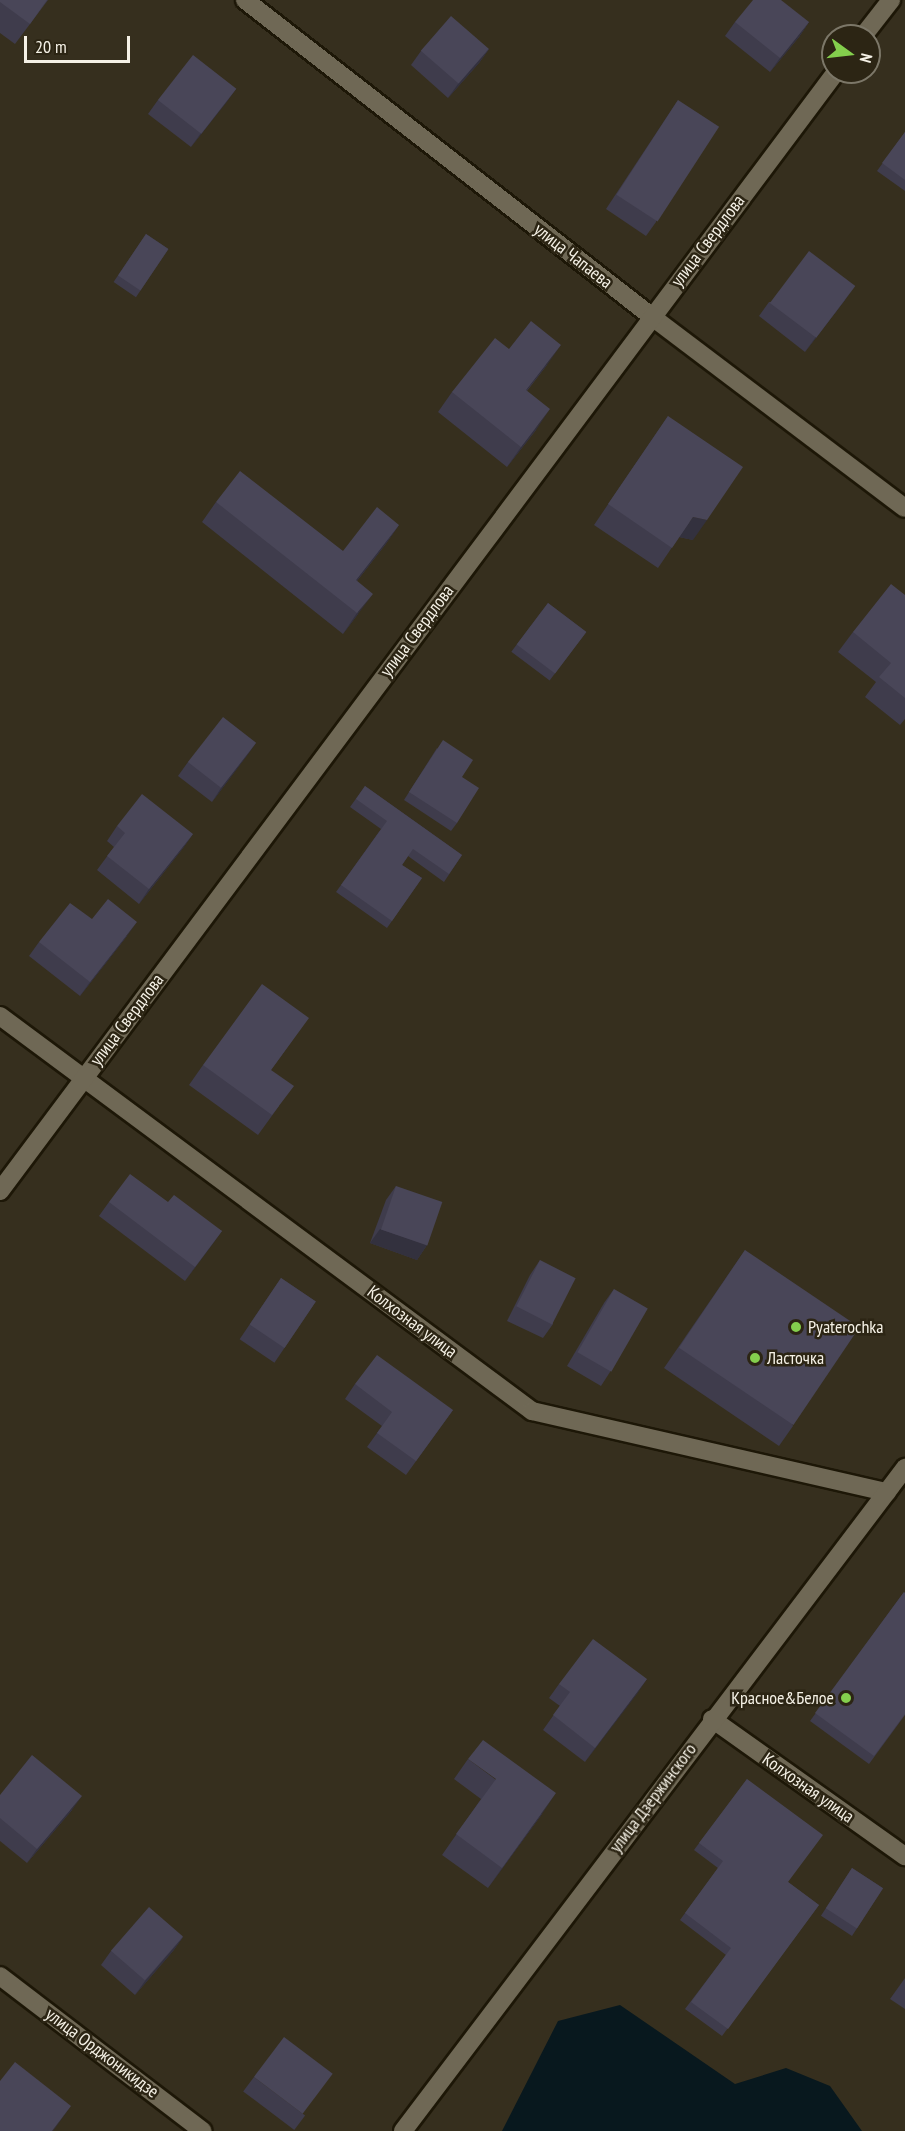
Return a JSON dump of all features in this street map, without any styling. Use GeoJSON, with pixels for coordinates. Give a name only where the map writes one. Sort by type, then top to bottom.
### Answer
{"type":"FeatureCollection","features":[{"type":"Feature","properties":{"kind":"street","name":"улица Чапаева"},"geometry":{"type":"LineString","coordinates":[[244,0],[651,316],[905,508]]}},
{"type":"Feature","properties":{"kind":"street"},"geometry":{"type":"LineString","coordinates":[[872,24],[891,0]]}},
{"type":"Feature","properties":{"kind":"street","name":"улица Свердлова"},"geometry":{"type":"LineString","coordinates":[[0,1191],[651,316],[827,84]]}},
{"type":"Feature","properties":{"kind":"street","name":"Колхозная улица"},"geometry":{"type":"LineString","coordinates":[[0,1017],[532,1411],[887,1492]]}},
{"type":"Feature","properties":{"kind":"street","name":"улица Дзержинского"},"geometry":{"type":"LineString","coordinates":[[404,2131],[711,1719],[905,1468]]}},
{"type":"Feature","properties":{"kind":"street","name":"Колхозная улица"},"geometry":{"type":"LineString","coordinates":[[711,1719],[905,1856]]}},
{"type":"Feature","properties":{"kind":"street","name":"улица Орджоникидзе"},"geometry":{"type":"LineString","coordinates":[[0,1976],[203,2131]]}},
{"type":"Feature","properties":{"kind":"shaded area"},"geometry":{"type":"Polygon","coordinates":[[[620,2005],[735,2084],[786,2068],[830,2086],[862,2131],[502,2131],[558,2021],[620,2005]]]}},
{"type":"Feature","properties":{"kind":"building"},"geometry":{"type":"Polygon","coordinates":[[[0,0],[47,0],[30,24],[0,0]]]}},
{"type":"Feature","properties":{"kind":"building"},"geometry":{"type":"Polygon","coordinates":[[[753,0],[781,0],[809,22],[780,58],[735,22],[753,0]]]}},
{"type":"Feature","properties":{"kind":"building"},"geometry":{"type":"Polygon","coordinates":[[[451,16],[489,49],[459,84],[421,51],[451,16]]]}},
{"type":"Feature","properties":{"kind":"building"},"geometry":{"type":"Polygon","coordinates":[[[193,55],[236,89],[201,134],[158,100],[193,55]]]}},
{"type":"Feature","properties":{"kind":"building"},"geometry":{"type":"Polygon","coordinates":[[[678,100],[719,127],[658,221],[616,195],[678,100]]]}},
{"type":"Feature","properties":{"kind":"building"},"geometry":{"type":"Polygon","coordinates":[[[905,132],[905,180],[882,163],[905,132]]]}},
{"type":"Feature","properties":{"kind":"building"},"geometry":{"type":"Polygon","coordinates":[[[146,234],[168,249],[140,291],[118,275],[146,234]]]}},
{"type":"Feature","properties":{"kind":"building"},"geometry":{"type":"Polygon","coordinates":[[[809,251],[855,286],[816,338],[770,303],[809,251]]]}},
{"type":"Feature","properties":{"kind":"building"},"geometry":{"type":"Polygon","coordinates":[[[531,321],[561,345],[526,390],[550,409],[521,447],[452,392],[495,338],[509,349],[531,321]]]}},
{"type":"Feature","properties":{"kind":"building"},"geometry":{"type":"Polygon","coordinates":[[[668,416],[743,467],[707,520],[693,517],[672,548],[608,504],[668,416]]]}},
{"type":"Feature","properties":{"kind":"building"},"geometry":{"type":"Polygon","coordinates":[[[240,471],[343,551],[377,507],[399,525],[356,580],[373,594],[357,613],[216,502],[240,471]]]}},
{"type":"Feature","properties":{"kind":"building"},"geometry":{"type":"Polygon","coordinates":[[[891,584],[905,595],[905,698],[879,677],[891,663],[853,632],[891,584]]]}},
{"type":"Feature","properties":{"kind":"building"},"geometry":{"type":"Polygon","coordinates":[[[548,603],[586,632],[555,673],[517,645],[548,603]]]}},
{"type":"Feature","properties":{"kind":"building"},"geometry":{"type":"Polygon","coordinates":[[[223,717],[256,743],[221,788],[188,762],[223,717]]]}},
{"type":"Feature","properties":{"kind":"building"},"geometry":{"type":"Polygon","coordinates":[[[443,740],[473,760],[462,777],[479,788],[457,823],[409,792],[443,740]]]}},
{"type":"Feature","properties":{"kind":"building"},"geometry":{"type":"Polygon","coordinates":[[[365,786],[462,855],[449,874],[413,849],[402,865],[422,878],[392,921],[341,885],[387,821],[356,799],[365,786]]]}},
{"type":"Feature","properties":{"kind":"building"},"geometry":{"type":"Polygon","coordinates":[[[142,794],[193,834],[149,889],[107,856],[125,833],[117,826],[142,794]]]}},
{"type":"Feature","properties":{"kind":"building"},"geometry":{"type":"Polygon","coordinates":[[[108,899],[137,922],[90,982],[39,942],[70,903],[92,919],[108,899]]]}},
{"type":"Feature","properties":{"kind":"building"},"geometry":{"type":"Polygon","coordinates":[[[262,984],[309,1018],[271,1070],[294,1086],[272,1115],[203,1065],[262,984]]]}},
{"type":"Feature","properties":{"kind":"building"},"geometry":{"type":"Polygon","coordinates":[[[130,1174],[168,1202],[174,1195],[222,1231],[195,1267],[109,1202],[130,1174]]]}},
{"type":"Feature","properties":{"kind":"building"},"geometry":{"type":"Polygon","coordinates":[[[396,1186],[442,1202],[427,1245],[381,1229],[396,1186]]]}},
{"type":"Feature","properties":{"kind":"building","name":"Ласточка"},"geometry":{"type":"Polygon","coordinates":[[[745,1250],[859,1327],[793,1425],[679,1348],[745,1250]]]}},
{"type":"Feature","properties":{"kind":"building"},"geometry":{"type":"Polygon","coordinates":[[[540,1260],[576,1278],[552,1324],[516,1306],[540,1260]]]}},
{"type":"Feature","properties":{"kind":"building"},"geometry":{"type":"Polygon","coordinates":[[[281,1278],[316,1301],[285,1348],[250,1324],[281,1278]]]}},
{"type":"Feature","properties":{"kind":"building"},"geometry":{"type":"Polygon","coordinates":[[[614,1289],[648,1308],[611,1372],[578,1352],[614,1289]]]}},
{"type":"Feature","properties":{"kind":"building"},"geometry":{"type":"Polygon","coordinates":[[[377,1355],[453,1410],[416,1461],[377,1433],[392,1412],[355,1384],[377,1355]]]}},
{"type":"Feature","properties":{"kind":"building"},"geometry":{"type":"Polygon","coordinates":[[[904,1592],[905,1714],[874,1756],[815,1713],[904,1592]]]}},
{"type":"Feature","properties":{"kind":"building"},"geometry":{"type":"Polygon","coordinates":[[[593,1639],[647,1679],[595,1748],[553,1715],[570,1692],[559,1684],[593,1639]]]}},
{"type":"Feature","properties":{"kind":"building"},"geometry":{"type":"Polygon","coordinates":[[[483,1740],[556,1793],[502,1868],[456,1834],[496,1779],[468,1759],[483,1740]]]}},
{"type":"Feature","properties":{"kind":"building"},"geometry":{"type":"Polygon","coordinates":[[[32,1755],[82,1796],[37,1849],[0,1818],[0,1795],[32,1755]]]}},
{"type":"Feature","properties":{"kind":"building"},"geometry":{"type":"Polygon","coordinates":[[[747,1779],[823,1835],[788,1882],[819,1905],[728,2029],[691,2002],[731,1948],[685,1913],[723,1861],[699,1843],[747,1779]]]}},
{"type":"Feature","properties":{"kind":"building"},"geometry":{"type":"Polygon","coordinates":[[[852,1868],[883,1888],[857,1928],[826,1908],[852,1868]]]}},
{"type":"Feature","properties":{"kind":"building"},"geometry":{"type":"Polygon","coordinates":[[[149,1907],[183,1937],[145,1980],[111,1951],[149,1907]]]}},
{"type":"Feature","properties":{"kind":"building"},"geometry":{"type":"Polygon","coordinates":[[[284,2037],[333,2074],[303,2114],[254,2077],[284,2037]]]}},
{"type":"Feature","properties":{"kind":"building"},"geometry":{"type":"Polygon","coordinates":[[[15,2062],[71,2106],[52,2131],[0,2131],[0,2081],[15,2062]]]}},
{"type":"Feature","properties":{"kind":"place","name":"Pyaterochka"},"geometry":{"type":"Point","coordinates":[796,1327]}},
{"type":"Feature","properties":{"kind":"place","name":"Ласточка"},"geometry":{"type":"Point","coordinates":[755,1358]}},
{"type":"Feature","properties":{"kind":"place","name":"Красное&Белое"},"geometry":{"type":"Point","coordinates":[846,1698]}}]}
